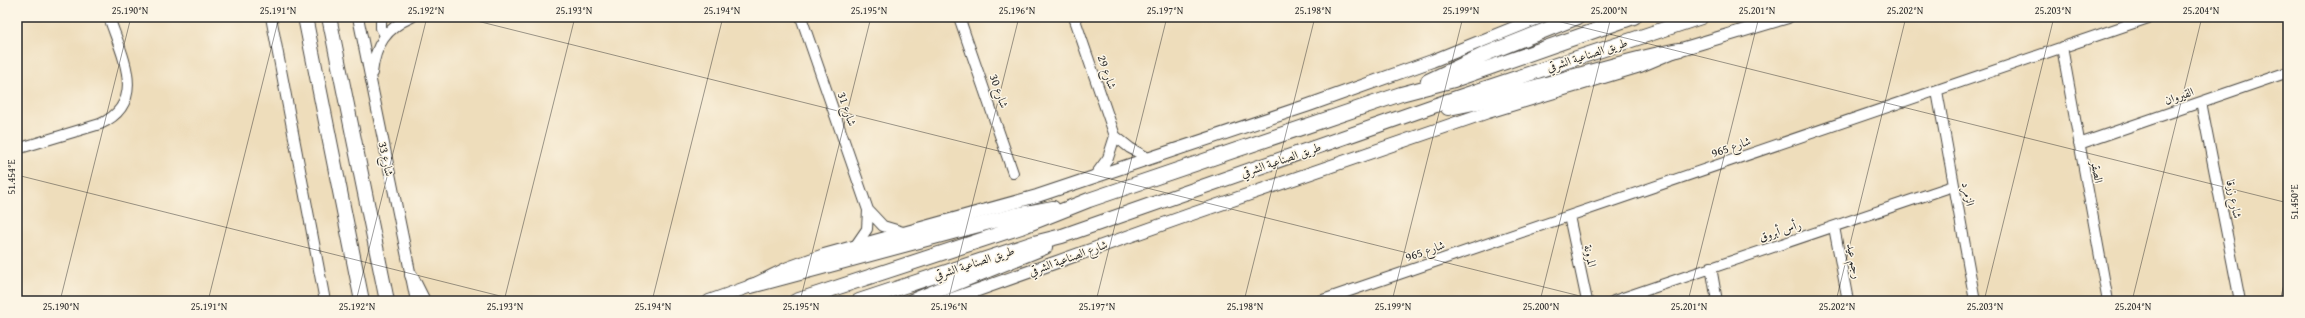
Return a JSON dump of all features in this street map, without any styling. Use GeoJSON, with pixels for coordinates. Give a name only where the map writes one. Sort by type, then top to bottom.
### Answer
{"type":"FeatureCollection","features":[{"type":"Feature","properties":{"kind":"highway"},"geometry":{"type":"LineString","coordinates":[[304,17],[362,301]]}},
{"type":"Feature","properties":{"kind":"highway"},"geometry":{"type":"LineString","coordinates":[[329,17],[387,301]]}},
{"type":"Feature","properties":{"kind":"highway"},"geometry":{"type":"LineString","coordinates":[[1400,94],[1483,55],[1578,17]]}},
{"type":"Feature","properties":{"kind":"highway","name":"طريق الصناعية الشرقي"},"geometry":{"type":"LineString","coordinates":[[796,301],[1021,227],[1089,200],[1400,94],[1454,80],[1634,17]]}},
{"type":"Feature","properties":{"kind":"highway","name":"طريق الصناعية الشرقي"},"geometry":{"type":"LineString","coordinates":[[859,301],[1034,243],[1062,236],[1408,116],[1460,96],[1695,19]]}},
{"type":"Feature","properties":{"kind":"highway"},"geometry":{"type":"LineString","coordinates":[[1408,116],[1470,104],[1638,58],[1678,50]]}},
{"type":"Feature","properties":{"kind":"highway"},"geometry":{"type":"LineString","coordinates":[[751,286],[1016,215],[1089,200]]}},
{"type":"Feature","properties":{"kind":"highway"},"geometry":{"type":"LineString","coordinates":[[912,301],[1037,252],[1062,236]]}},
{"type":"Feature","properties":{"kind":"main road"},"geometry":{"type":"LineString","coordinates":[[709,301],[751,286],[803,262],[903,232],[1037,196],[1309,105],[1432,61],[1541,17]]}},
{"type":"Feature","properties":{"kind":"main road","name":"طريق الصناعية الشرقي"},"geometry":{"type":"LineString","coordinates":[[1189,215],[1488,112],[1640,66],[1678,50],[1788,17]]}},
{"type":"Feature","properties":{"kind":"main road","name":"شارع الصناعية الشرقي"},"geometry":{"type":"LineString","coordinates":[[947,301],[1189,215]]}},
{"type":"Feature","properties":{"kind":"main road"},"geometry":{"type":"LineString","coordinates":[[412,275],[424,301]]}},
{"type":"Feature","properties":{"kind":"street"},"geometry":{"type":"LineString","coordinates":[[17,149],[100,124],[116,114],[122,107],[126,99],[129,80],[109,17]]}},
{"type":"Feature","properties":{"kind":"street"},"geometry":{"type":"LineString","coordinates":[[271,17],[325,301]]}},
{"type":"Feature","properties":{"kind":"street","name":"شارع 33"},"geometry":{"type":"LineString","coordinates":[[358,17],[412,275],[416,301]]}},
{"type":"Feature","properties":{"kind":"street"},"geometry":{"type":"LineString","coordinates":[[381,17],[381,28],[385,35]]}},
{"type":"Feature","properties":{"kind":"street"},"geometry":{"type":"LineString","coordinates":[[371,81],[374,58],[385,35],[395,26],[412,17]]}},
{"type":"Feature","properties":{"kind":"street","name":"شارع 31"},"geometry":{"type":"LineString","coordinates":[[801,17],[868,210],[867,229],[856,246]]}},
{"type":"Feature","properties":{"kind":"street","name":"شارع 30"},"geometry":{"type":"LineString","coordinates":[[959,17],[1013,173]]}},
{"type":"Feature","properties":{"kind":"street","name":"شارع 29"},"geometry":{"type":"LineString","coordinates":[[1074,17],[1115,136]]}},
{"type":"Feature","properties":{"kind":"street","name":"شارع 965"},"geometry":{"type":"LineString","coordinates":[[1320,301],[1347,297],[1569,216],[2151,17]]}},
{"type":"Feature","properties":{"kind":"street","name":"الصقر"},"geometry":{"type":"LineString","coordinates":[[2062,47],[2108,301]]}},
{"type":"Feature","properties":{"kind":"street","name":"القيروان"},"geometry":{"type":"LineString","coordinates":[[2079,144],[2288,72]]}},
{"type":"Feature","properties":{"kind":"street","name":"الزمرد"},"geometry":{"type":"LineString","coordinates":[[1937,91],[1975,301]]}},
{"type":"Feature","properties":{"kind":"street","name":"شارع زرقا"},"geometry":{"type":"LineString","coordinates":[[2201,102],[2240,301]]}},
{"type":"Feature","properties":{"kind":"street"},"geometry":{"type":"LineString","coordinates":[[1094,177],[1108,158],[1115,136],[1130,148],[1148,158]]}},
{"type":"Feature","properties":{"kind":"street","name":"رأس أبروق"},"geometry":{"type":"LineString","coordinates":[[1614,301],[1953,186]]}},
{"type":"Feature","properties":{"kind":"street","name":"شارع 31"},"geometry":{"type":"LineString","coordinates":[[868,210],[883,226],[903,232]]}},
{"type":"Feature","properties":{"kind":"street","name":"المرونة"},"geometry":{"type":"LineString","coordinates":[[1569,216],[1587,301]]}},
{"type":"Feature","properties":{"kind":"street","name":"رجم عيد"},"geometry":{"type":"LineString","coordinates":[[1834,227],[1848,301]]}},
{"type":"Feature","properties":{"kind":"street"},"geometry":{"type":"LineString","coordinates":[[1711,267],[1717,301]]}}]}
